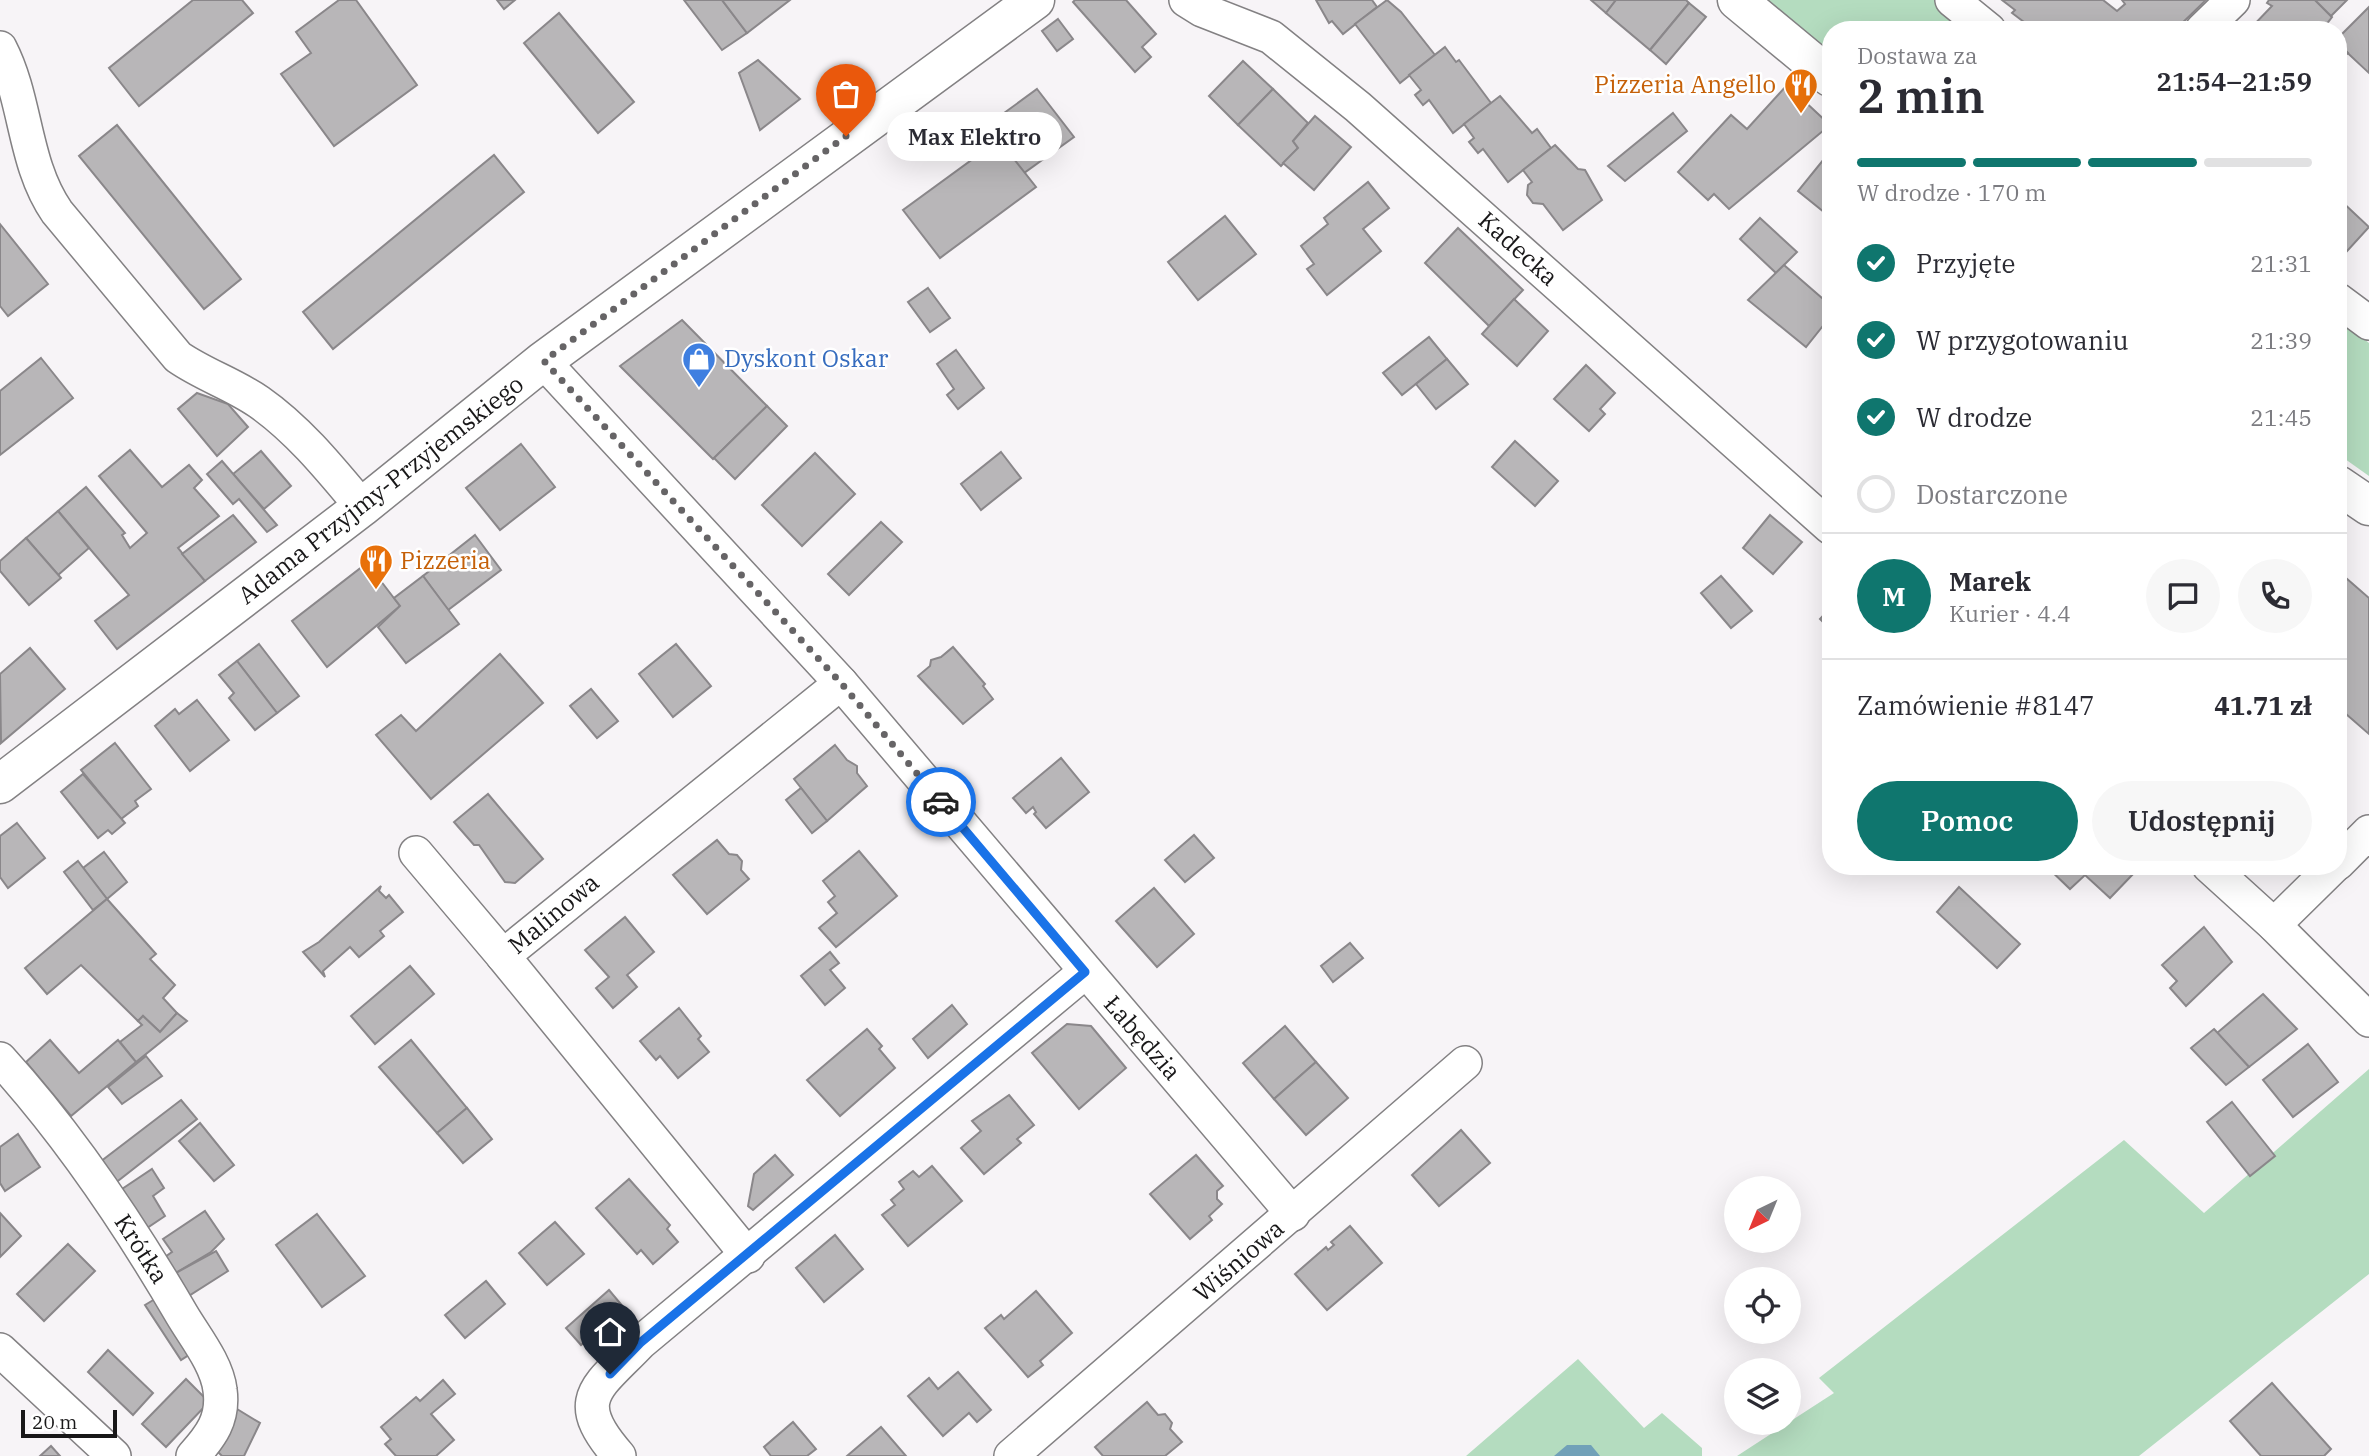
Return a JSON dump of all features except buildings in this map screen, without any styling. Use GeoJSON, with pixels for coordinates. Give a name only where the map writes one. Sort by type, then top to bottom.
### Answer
{"type":"FeatureCollection","features":[{"type":"Feature","properties":{"kind":"street","name":"Adama Przyjmy-Przyjemskiego"},"geometry":{"type":"LineString","coordinates":[[0,784],[362,507],[544,361],[1034,0]]}},
{"type":"Feature","properties":{"kind":"street","name":"Kadecka"},"geometry":{"type":"LineString","coordinates":[[1186,0],[1202,10],[1271,37],[1358,107],[1822,520]]}},
{"type":"Feature","properties":{"kind":"street"},"geometry":{"type":"LineString","coordinates":[[1737,0],[1822,70]]}},
{"type":"Feature","properties":{"kind":"street"},"geometry":{"type":"LineString","coordinates":[[1952,0],[1978,21]]}},
{"type":"Feature","properties":{"kind":"street"},"geometry":{"type":"LineString","coordinates":[[2211,21],[2233,0]]}},
{"type":"Feature","properties":{"kind":"street"},"geometry":{"type":"LineString","coordinates":[[0,48],[46,196],[178,357],[201,373],[258,401],[278,417],[322,460],[362,507]]}},
{"type":"Feature","properties":{"kind":"street"},"geometry":{"type":"LineString","coordinates":[[2347,307],[2369,323]]}},
{"type":"Feature","properties":{"kind":"street","name":"Łabędzia"},"geometry":{"type":"LineString","coordinates":[[544,361],[841,683],[1293,1214]]}},
{"type":"Feature","properties":{"kind":"street"},"geometry":{"type":"LineString","coordinates":[[2347,491],[2369,506]]}},
{"type":"Feature","properties":{"kind":"street","name":"Malinowa"},"geometry":{"type":"LineString","coordinates":[[748,1256],[503,956],[841,683]]}},
{"type":"Feature","properties":{"kind":"street"},"geometry":{"type":"LineString","coordinates":[[2347,853],[2369,832]]}},
{"type":"Feature","properties":{"kind":"street"},"geometry":{"type":"LineString","coordinates":[[416,853],[503,956]]}},
{"type":"Feature","properties":{"kind":"street"},"geometry":{"type":"LineString","coordinates":[[2219,875],[2274,925],[2369,1020]]}},
{"type":"Feature","properties":{"kind":"street"},"geometry":{"type":"LineString","coordinates":[[2274,925],[2325,875]]}},
{"type":"Feature","properties":{"kind":"street"},"geometry":{"type":"LineString","coordinates":[[619,1456],[601,1436],[590,1413],[595,1389],[640,1343],[748,1256],[1085,972]]}},
{"type":"Feature","properties":{"kind":"street","name":"Krótka"},"geometry":{"type":"LineString","coordinates":[[0,1059],[70,1140],[155,1268],[211,1364],[220,1388],[221,1407],[217,1424],[193,1456]]}},
{"type":"Feature","properties":{"kind":"street","name":"Wiśniowa"},"geometry":{"type":"LineString","coordinates":[[1011,1456],[1465,1063]]}},
{"type":"Feature","properties":{"kind":"street"},"geometry":{"type":"LineString","coordinates":[[0,1350],[114,1456]]}},
{"type":"Feature","properties":{"kind":"green space"},"geometry":{"type":"Polygon","coordinates":[[[1768,0],[1935,0],[1962,21],[1822,21],[1822,46],[1768,0]]]}},
{"type":"Feature","properties":{"kind":"green space"},"geometry":{"type":"Polygon","coordinates":[[[2347,325],[2369,343],[2369,476],[2347,460],[2347,325]]]}},
{"type":"Feature","properties":{"kind":"green space"},"geometry":{"type":"Polygon","coordinates":[[[2369,1069],[2369,1274],[2139,1456],[1737,1456],[1769,1435],[1801,1435],[1801,1414],[1834,1393],[1819,1378],[2124,1140],[2204,1213],[2369,1069]]]}},
{"type":"Feature","properties":{"kind":"green space"},"geometry":{"type":"Polygon","coordinates":[[[1578,1359],[1644,1428],[1662,1413],[1702,1448],[1702,1456],[1466,1456],[1578,1359]]]}},
{"type":"Feature","properties":{"kind":"water"},"geometry":{"type":"Polygon","coordinates":[[[1567,1445],[1591,1445],[1600,1456],[1554,1456],[1567,1445]]]}},
{"type":"Feature","properties":{"kind":"way so far"},"geometry":{"type":"LineString","coordinates":[[846,136],[544,361],[841,683],[941,802]]}},
{"type":"Feature","properties":{"kind":"place","name":"Pizzeria Angello"},"geometry":{"type":"Point","coordinates":[1801,115]}},
{"type":"Feature","properties":{"kind":"place","name":"Max Elektro"},"geometry":{"type":"Point","coordinates":[846,136]}},
{"type":"Feature","properties":{"kind":"place","name":"Dyskont Oskar"},"geometry":{"type":"Point","coordinates":[699,389]}},
{"type":"Feature","properties":{"kind":"place","name":"Pizzeria"},"geometry":{"type":"Point","coordinates":[376,591]}},
{"type":"Feature","properties":{"kind":"route"},"geometry":{"type":"LineString","coordinates":[[610,1374],[640,1343],[748,1256],[1085,972],[941,802]]}}]}
